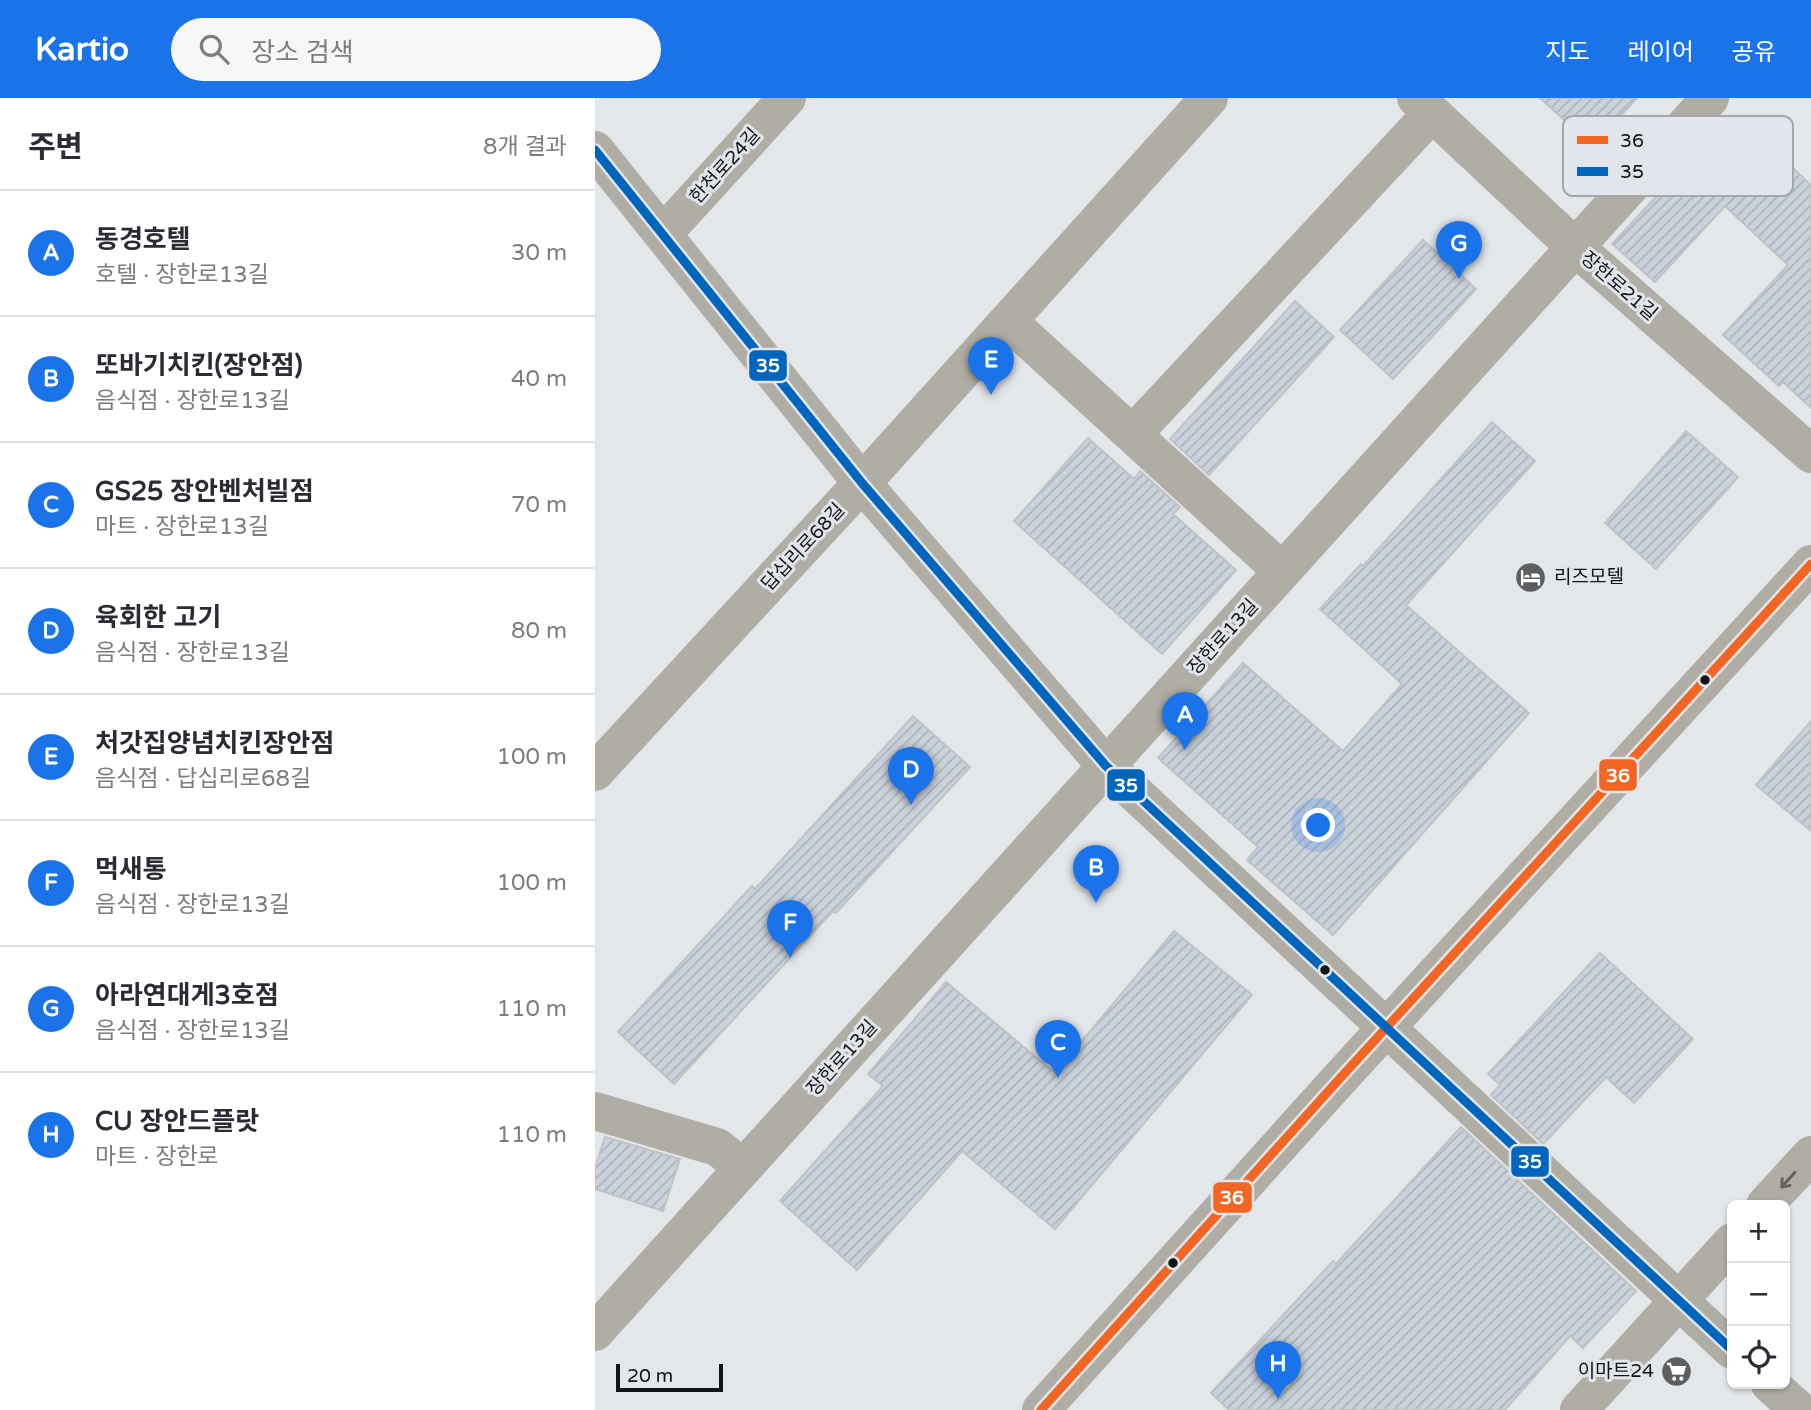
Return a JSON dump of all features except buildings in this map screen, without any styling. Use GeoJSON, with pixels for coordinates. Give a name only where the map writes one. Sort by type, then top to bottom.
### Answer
{"type":"FeatureCollection","features":[{"type":"Feature","properties":{"kind":"street","name":"한천로24길"},"geometry":{"type":"LineString","coordinates":[[663,234],[787,98]]}},
{"type":"Feature","properties":{"kind":"street","name":"답십리로68길"},"geometry":{"type":"LineString","coordinates":[[596,770],[862,483],[1209,98]]}},
{"type":"Feature","properties":{"kind":"street","name":"장한로13길"},"geometry":{"type":"LineString","coordinates":[[1694,116],[1710,98]]}},
{"type":"Feature","properties":{"kind":"street","name":"장한로21길"},"geometry":{"type":"LineString","coordinates":[[1132,435],[1424,105],[1575,247],[1811,454]]}},
{"type":"Feature","properties":{"kind":"street"},"geometry":{"type":"LineString","coordinates":[[595,150],[862,483],[1106,766],[1727,1346]]}},
{"type":"Feature","properties":{"kind":"street","name":"장한로13길"},"geometry":{"type":"LineString","coordinates":[[595,1332],[1621,196]]}},
{"type":"Feature","properties":{"kind":"street"},"geometry":{"type":"LineString","coordinates":[[1008,321],[1282,571]]}},
{"type":"Feature","properties":{"kind":"street"},"geometry":{"type":"LineString","coordinates":[[1041,1410],[1811,564]]}},
{"type":"Feature","properties":{"kind":"street"},"geometry":{"type":"LineString","coordinates":[[595,1111],[717,1147],[743,1167]]}},
{"type":"Feature","properties":{"kind":"street"},"geometry":{"type":"LineString","coordinates":[[1770,1200],[1811,1155]]}},
{"type":"Feature","properties":{"kind":"street"},"geometry":{"type":"LineString","coordinates":[[1579,1410],[1727,1247]]}},
{"type":"Feature","properties":{"kind":"street"},"geometry":{"type":"LineString","coordinates":[[1776,1389],[1799,1410]]}},
{"type":"Feature","properties":{"kind":"transit line","name":"35"},"geometry":{"type":"LineString","coordinates":[[595,150],[862,483],[1106,766],[1727,1345]]}},
{"type":"Feature","properties":{"kind":"transit line","name":"36"},"geometry":{"type":"LineString","coordinates":[[1041,1410],[1343,1075],[1811,564]]}},
{"type":"Feature","properties":{"kind":"place","name":"아라연대게3호점"},"geometry":{"type":"Point","coordinates":[1459,279]}},
{"type":"Feature","properties":{"kind":"place","name":"처갓집양념치킨장안점"},"geometry":{"type":"Point","coordinates":[991,395]}},
{"type":"Feature","properties":{"kind":"place","name":"리즈모텔"},"geometry":{"type":"Point","coordinates":[1531,577]}},
{"type":"Feature","properties":{"kind":"place","name":"동경호텔"},"geometry":{"type":"Point","coordinates":[1185,750]}},
{"type":"Feature","properties":{"kind":"place","name":"육회한 고기"},"geometry":{"type":"Point","coordinates":[911,805]}},
{"type":"Feature","properties":{"kind":"place","name":"또바기치킨(장안점)"},"geometry":{"type":"Point","coordinates":[1096,903]}},
{"type":"Feature","properties":{"kind":"place","name":"먹새통"},"geometry":{"type":"Point","coordinates":[790,958]}},
{"type":"Feature","properties":{"kind":"place","name":"GS25 장안벤처빌점"},"geometry":{"type":"Point","coordinates":[1058,1078]}},
{"type":"Feature","properties":{"kind":"place","name":"이마트24"},"geometry":{"type":"Point","coordinates":[1677,1371]}},
{"type":"Feature","properties":{"kind":"place","name":"CU 장안드플랏"},"geometry":{"type":"Point","coordinates":[1278,1399]}}]}
